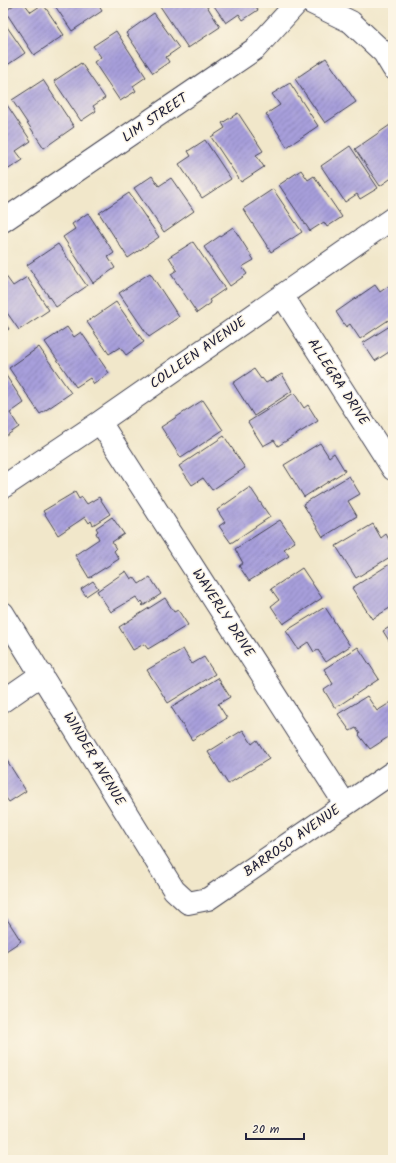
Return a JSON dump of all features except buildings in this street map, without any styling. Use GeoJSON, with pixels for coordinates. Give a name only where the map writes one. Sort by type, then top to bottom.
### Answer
{"type":"FeatureCollection","features":[{"type":"Feature","properties":{"kind":"street","name":"LIM STREET"},"geometry":{"type":"LineString","coordinates":[[3,221],[255,49],[297,3]]}},
{"type":"Feature","properties":{"kind":"street"},"geometry":{"type":"LineString","coordinates":[[312,3],[351,22],[384,53],[393,68]]}},
{"type":"Feature","properties":{"kind":"street","name":"COLLEEN AVENUE"},"geometry":{"type":"LineString","coordinates":[[3,487],[100,422],[393,218]]}},
{"type":"Feature","properties":{"kind":"street","name":"ALLEGRA DRIVE"},"geometry":{"type":"LineString","coordinates":[[282,295],[393,469]]}},
{"type":"Feature","properties":{"kind":"street","name":"WAVERLY DRIVE"},"geometry":{"type":"LineString","coordinates":[[100,422],[345,804]]}},
{"type":"Feature","properties":{"kind":"street","name":"WINDER AVENUE"},"geometry":{"type":"LineString","coordinates":[[3,613],[174,890],[188,903]]}},
{"type":"Feature","properties":{"kind":"street"},"geometry":{"type":"LineString","coordinates":[[3,701],[42,674]]}},
{"type":"Feature","properties":{"kind":"street","name":"BARROSO AVENUE"},"geometry":{"type":"LineString","coordinates":[[188,903],[208,898],[393,772]]}}]}
